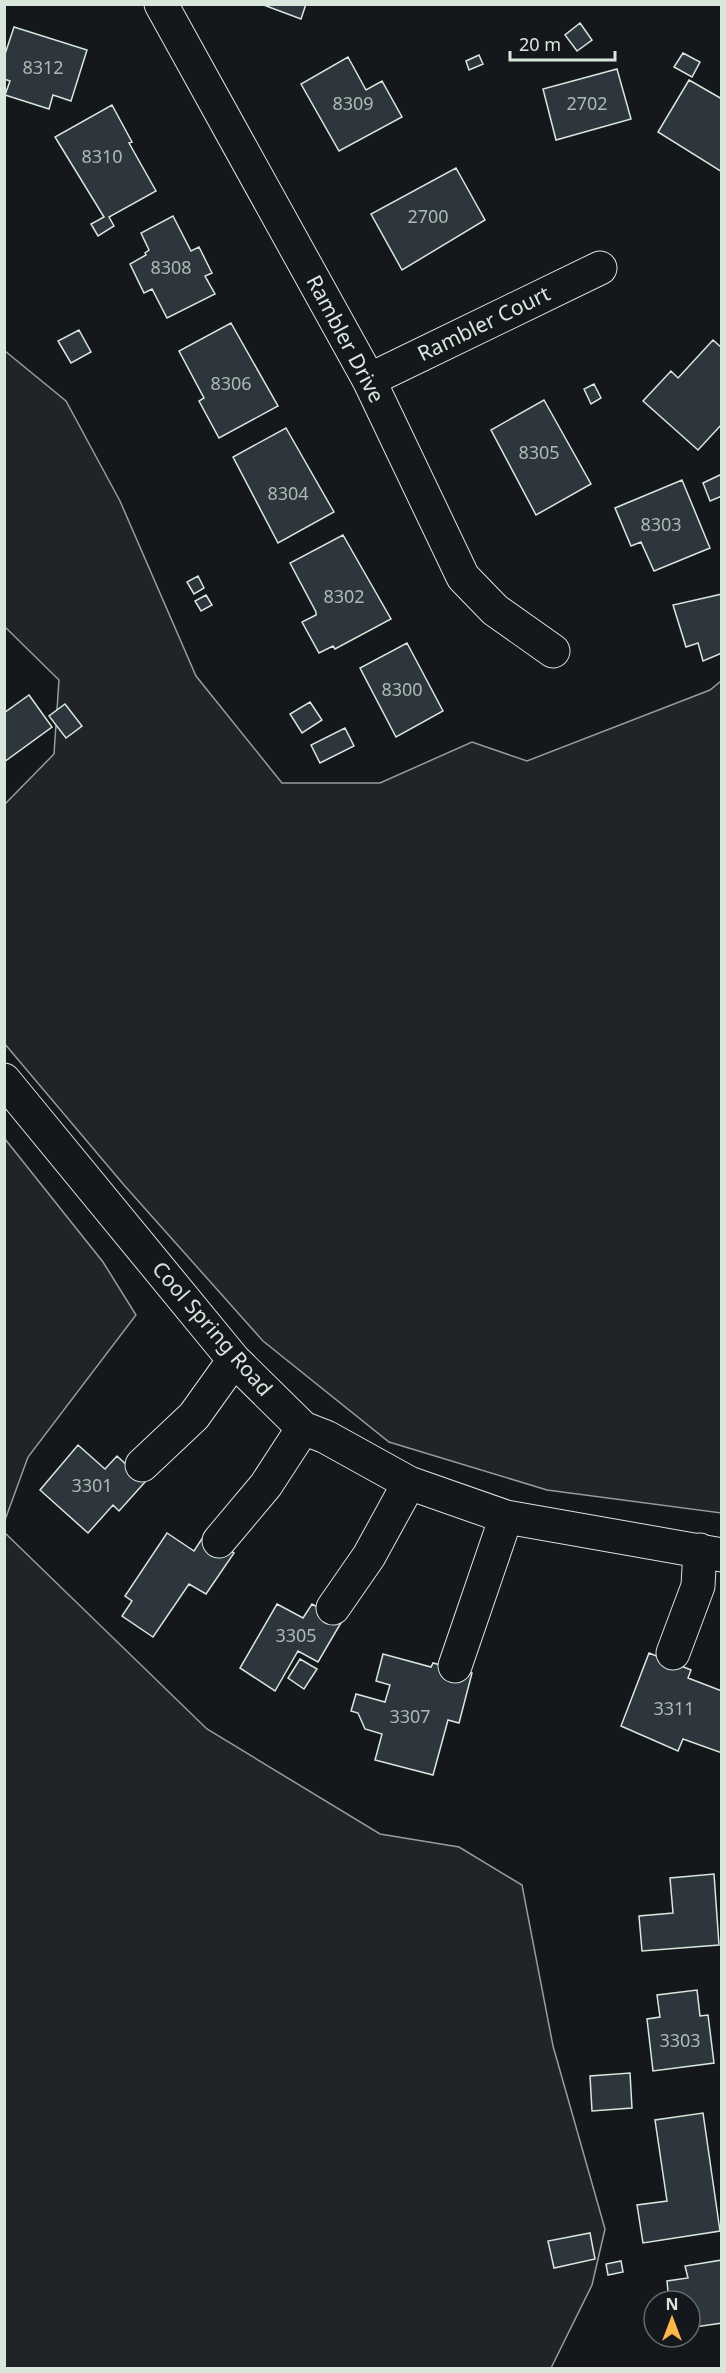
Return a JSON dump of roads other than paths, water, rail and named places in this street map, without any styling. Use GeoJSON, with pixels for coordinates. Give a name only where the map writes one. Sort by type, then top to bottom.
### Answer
{"type":"FeatureCollection","features":[{"type":"Feature","properties":{"kind":"street","name":"Rambler Drive"},"geometry":{"type":"LineString","coordinates":[[161,4],[369,380],[463,577],[495,610],[553,651]]}},
{"type":"Feature","properties":{"kind":"street","name":"Rambler Court"},"geometry":{"type":"LineString","coordinates":[[369,380],[600,268]]}},
{"type":"Feature","properties":{"kind":"street","name":"Cool Spring Road"},"geometry":{"type":"LineString","coordinates":[[4,1080],[234,1360],[303,1428],[326,1437],[409,1483],[506,1517],[711,1552]]}},
{"type":"Feature","properties":{"kind":"street"},"geometry":{"type":"LineString","coordinates":[[142,1465],[194,1416],[234,1360]]}},
{"type":"Feature","properties":{"kind":"street"},"geometry":{"type":"LineString","coordinates":[[219,1541],[266,1485],[303,1428]]}},
{"type":"Feature","properties":{"kind":"street"},"geometry":{"type":"LineString","coordinates":[[333,1608],[369,1556],[409,1483]]}},
{"type":"Feature","properties":{"kind":"street"},"geometry":{"type":"LineString","coordinates":[[455,1666],[506,1517]]}},
{"type":"Feature","properties":{"kind":"street"},"geometry":{"type":"LineString","coordinates":[[672,1653],[711,1552]]}}]}
